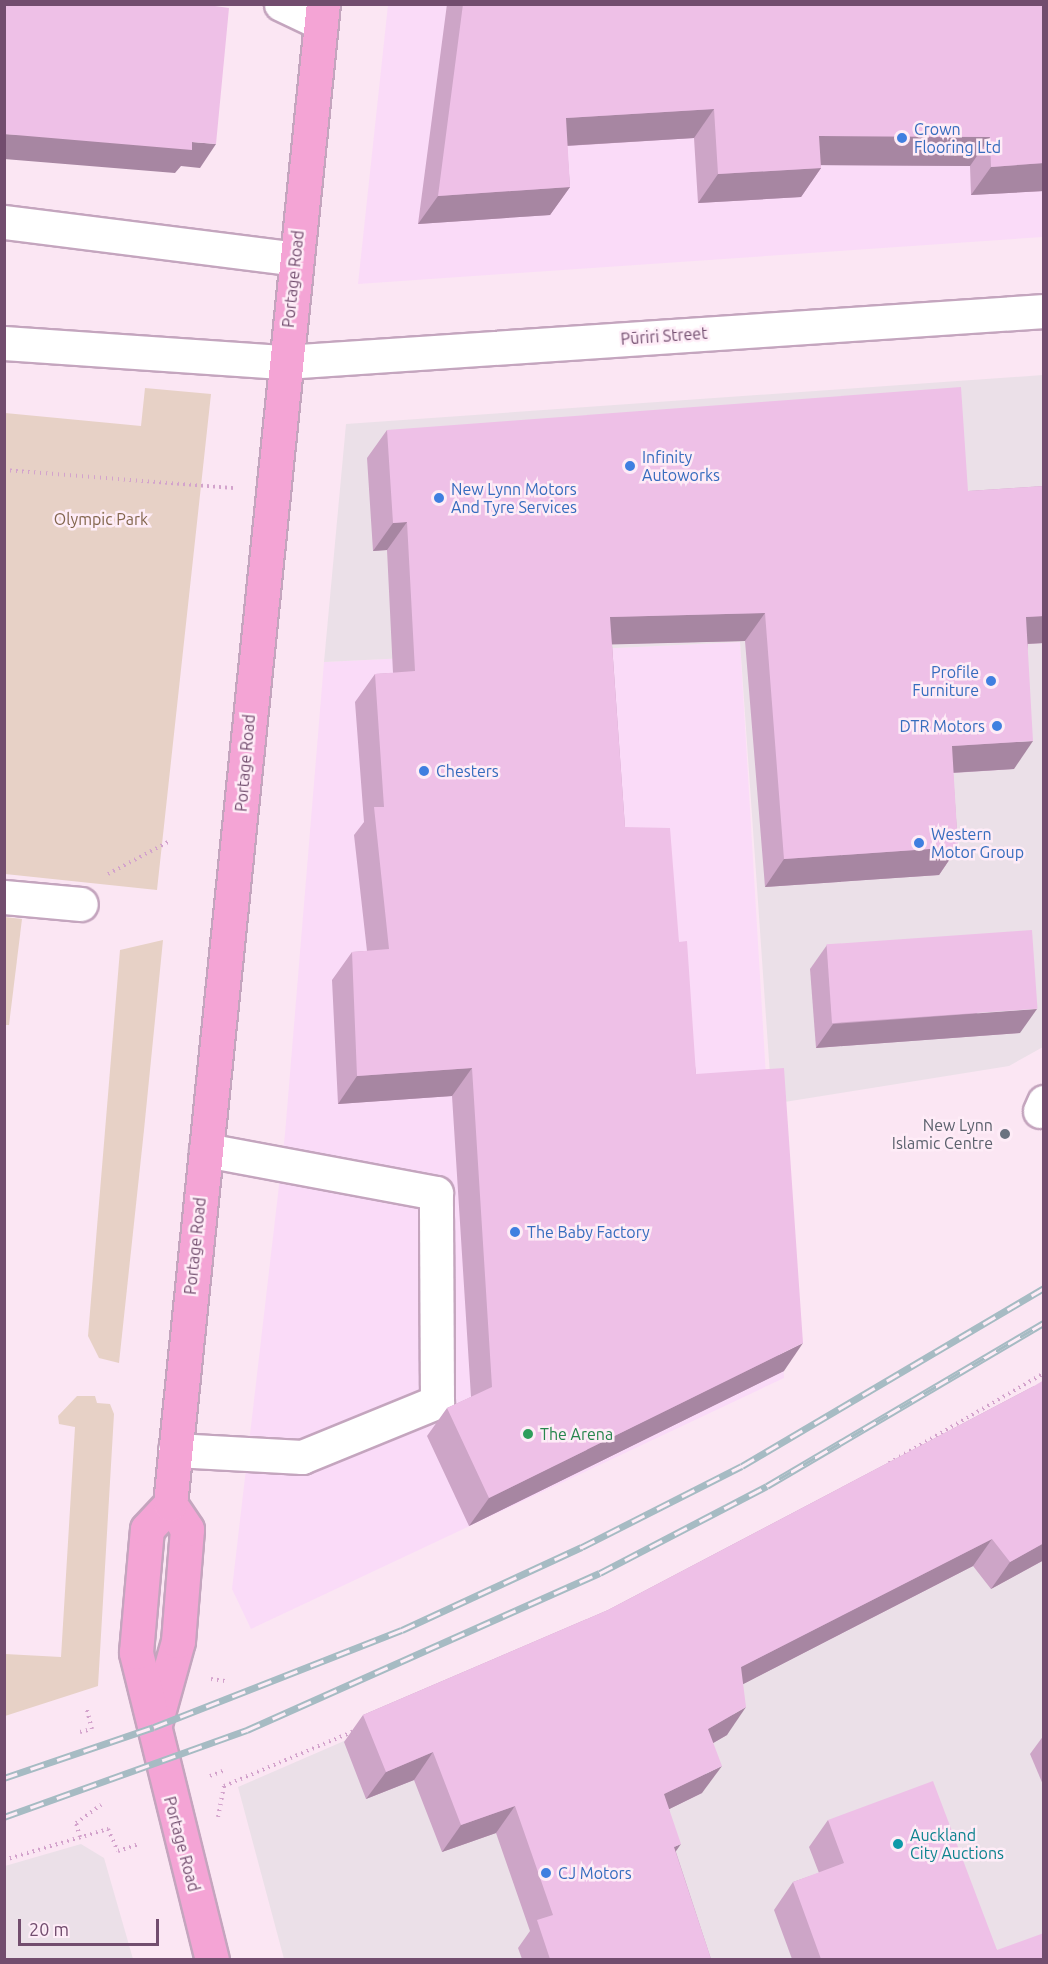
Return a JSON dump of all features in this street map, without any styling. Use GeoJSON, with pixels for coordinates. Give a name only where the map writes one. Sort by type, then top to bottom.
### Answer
{"type":"FeatureCollection","features":[{"type":"Feature","properties":{"kind":"main road","name":"Portage Road"},"geometry":{"type":"LineString","coordinates":[[212,1959],[154,1727],[178,1641],[188,1529],[171,1504],[175,1450],[296,259],[319,10]]}},
{"type":"Feature","properties":{"kind":"street"},"geometry":{"type":"LineString","coordinates":[[281,4],[319,10]]}},
{"type":"Feature","properties":{"kind":"street"},"geometry":{"type":"LineString","coordinates":[[4,222],[296,259]]}},
{"type":"Feature","properties":{"kind":"street","name":"Pūriri Street"},"geometry":{"type":"LineString","coordinates":[[4,343],[285,362],[1044,311]]}},
{"type":"Feature","properties":{"kind":"street"},"geometry":{"type":"LineString","coordinates":[[4,897],[81,904]]}},
{"type":"Feature","properties":{"kind":"street"},"geometry":{"type":"LineString","coordinates":[[175,1450],[302,1457],[437,1402],[436,1193],[206,1150]]}},
{"type":"Feature","properties":{"kind":"path"},"geometry":{"type":"LineString","coordinates":[[4,470],[221,487]]}},
{"type":"Feature","properties":{"kind":"path"},"geometry":{"type":"LineString","coordinates":[[100,876],[168,843]]}},
{"type":"Feature","properties":{"kind":"path"},"geometry":{"type":"LineString","coordinates":[[877,1470],[1044,1372]]}},
{"type":"Feature","properties":{"kind":"path"},"geometry":{"type":"LineString","coordinates":[[80,1732],[92,1729],[87,1710]]}},
{"type":"Feature","properties":{"kind":"path"},"geometry":{"type":"LineString","coordinates":[[211,1819],[222,1815],[224,1786],[364,1727]]}},
{"type":"Feature","properties":{"kind":"path"},"geometry":{"type":"LineString","coordinates":[[80,1837],[76,1823],[101,1805]]}},
{"type":"Feature","properties":{"kind":"path"},"geometry":{"type":"LineString","coordinates":[[4,1860],[108,1829],[118,1851],[135,1845]]}},
{"type":"Feature","properties":{"kind":"shaded area"},"geometry":{"type":"Polygon","coordinates":[[[388,5],[1043,5],[1043,237],[358,284],[388,5]]]}},
{"type":"Feature","properties":{"kind":"shaded area"},"geometry":{"type":"Polygon","coordinates":[[[1043,375],[1043,1047],[1009,1066],[772,1104],[740,642],[324,662],[346,424],[1043,375]]]}},
{"type":"Feature","properties":{"kind":"shaded area"},"geometry":{"type":"Polygon","coordinates":[[[740,642],[784,1378],[251,1629],[232,1589],[285,1134],[324,662],[740,642]]]}},
{"type":"Feature","properties":{"kind":"shaded area"},"geometry":{"type":"Polygon","coordinates":[[[1043,1385],[1043,1959],[284,1959],[238,1787],[593,1633],[1043,1385]]]}},
{"type":"Feature","properties":{"kind":"shaded area"},"geometry":{"type":"Polygon","coordinates":[[[81,1844],[104,1858],[133,1959],[5,1959],[5,1866],[81,1844]]]}},
{"type":"Feature","properties":{"kind":"green space","name":"Olympic Park"},"geometry":{"type":"Polygon","coordinates":[[[145,388],[211,394],[157,890],[5,874],[5,413],[141,426],[145,388]]]}},
{"type":"Feature","properties":{"kind":"green space"},"geometry":{"type":"Polygon","coordinates":[[[5,917],[22,919],[9,1025],[4,1025],[5,917]]]}},
{"type":"Feature","properties":{"kind":"green space"},"geometry":{"type":"Polygon","coordinates":[[[163,940],[119,1363],[99,1358],[88,1336],[120,950],[163,940]]]}},
{"type":"Feature","properties":{"kind":"green space"},"geometry":{"type":"Polygon","coordinates":[[[77,1396],[95,1396],[97,1403],[110,1404],[114,1414],[98,1686],[5,1716],[5,1654],[61,1657],[75,1427],[59,1424],[58,1416],[77,1396]]]}},
{"type":"Feature","properties":{"kind":"building"},"geometry":{"type":"Polygon","coordinates":[[[4,4],[201,4],[229,8],[216,144],[192,142],[192,150],[4,134],[4,4]]]}},
{"type":"Feature","properties":{"kind":"building"},"geometry":{"type":"Polygon","coordinates":[[[463,4],[1044,4],[1044,163],[991,167],[990,137],[819,136],[821,168],[718,174],[714,109],[566,118],[570,187],[438,196],[463,4]]]}},
{"type":"Feature","properties":{"kind":"building"},"geometry":{"type":"Polygon","coordinates":[[[961,387],[968,491],[1044,486],[1044,616],[1026,617],[1033,741],[952,746],[958,847],[784,859],[765,613],[610,617],[625,827],[670,828],[679,942],[687,941],[696,1074],[784,1068],[803,1343],[489,1498],[447,1408],[492,1387],[472,1068],[357,1076],[352,952],[389,949],[374,807],[384,807],[375,674],[415,671],[407,522],[393,523],[387,430],[961,387]]]}},
{"type":"Feature","properties":{"kind":"building"},"geometry":{"type":"Polygon","coordinates":[[[1032,930],[1038,1009],[832,1023],[827,944],[1032,930]]]}},
{"type":"Feature","properties":{"kind":"building"},"geometry":{"type":"Polygon","coordinates":[[[1044,1380],[1044,1543],[1010,1562],[992,1539],[741,1667],[746,1707],[708,1729],[722,1766],[664,1794],[681,1844],[674,1847],[711,1959],[550,1959],[537,1920],[553,1915],[515,1806],[461,1825],[433,1752],[386,1772],[363,1715],[608,1610],[1044,1380]]]}},
{"type":"Feature","properties":{"kind":"building"},"geometry":{"type":"Polygon","coordinates":[[[933,1781],[997,1950],[1044,1933],[1044,1959],[821,1959],[793,1882],[844,1863],[828,1820],[933,1781]]]}},
{"type":"Feature","properties":{"kind":"railway"},"geometry":{"type":"LineString","coordinates":[[4,1778],[154,1727],[402,1630],[582,1547],[742,1466],[1044,1288]]}},
{"type":"Feature","properties":{"kind":"railway"},"geometry":{"type":"LineString","coordinates":[[4,1817],[247,1730],[600,1573],[767,1486],[1044,1323]]}},
{"type":"Feature","properties":{"kind":"place","name":"Crown Flooring Ltd"},"geometry":{"type":"Point","coordinates":[902,138]}},
{"type":"Feature","properties":{"kind":"place","name":"Infinity Autoworks"},"geometry":{"type":"Point","coordinates":[630,466]}},
{"type":"Feature","properties":{"kind":"place","name":"New Lynn Motors And Tyre Services"},"geometry":{"type":"Point","coordinates":[439,498]}},
{"type":"Feature","properties":{"kind":"place","name":"Profile Furniture"},"geometry":{"type":"Point","coordinates":[991,681]}},
{"type":"Feature","properties":{"kind":"place","name":"DTR Motors"},"geometry":{"type":"Point","coordinates":[997,726]}},
{"type":"Feature","properties":{"kind":"place","name":"Chesters"},"geometry":{"type":"Point","coordinates":[424,771]}},
{"type":"Feature","properties":{"kind":"place","name":"Western Motor Group"},"geometry":{"type":"Point","coordinates":[919,843]}},
{"type":"Feature","properties":{"kind":"place","name":"New Lynn Islamic Centre"},"geometry":{"type":"Point","coordinates":[1005,1134]}},
{"type":"Feature","properties":{"kind":"place","name":"The Baby Factory"},"geometry":{"type":"Point","coordinates":[515,1232]}},
{"type":"Feature","properties":{"kind":"place","name":"The Arena"},"geometry":{"type":"Point","coordinates":[528,1434]}},
{"type":"Feature","properties":{"kind":"place","name":"Auckland City Auctions"},"geometry":{"type":"Point","coordinates":[898,1844]}},
{"type":"Feature","properties":{"kind":"place","name":"CJ Motors"},"geometry":{"type":"Point","coordinates":[546,1873]}}]}
